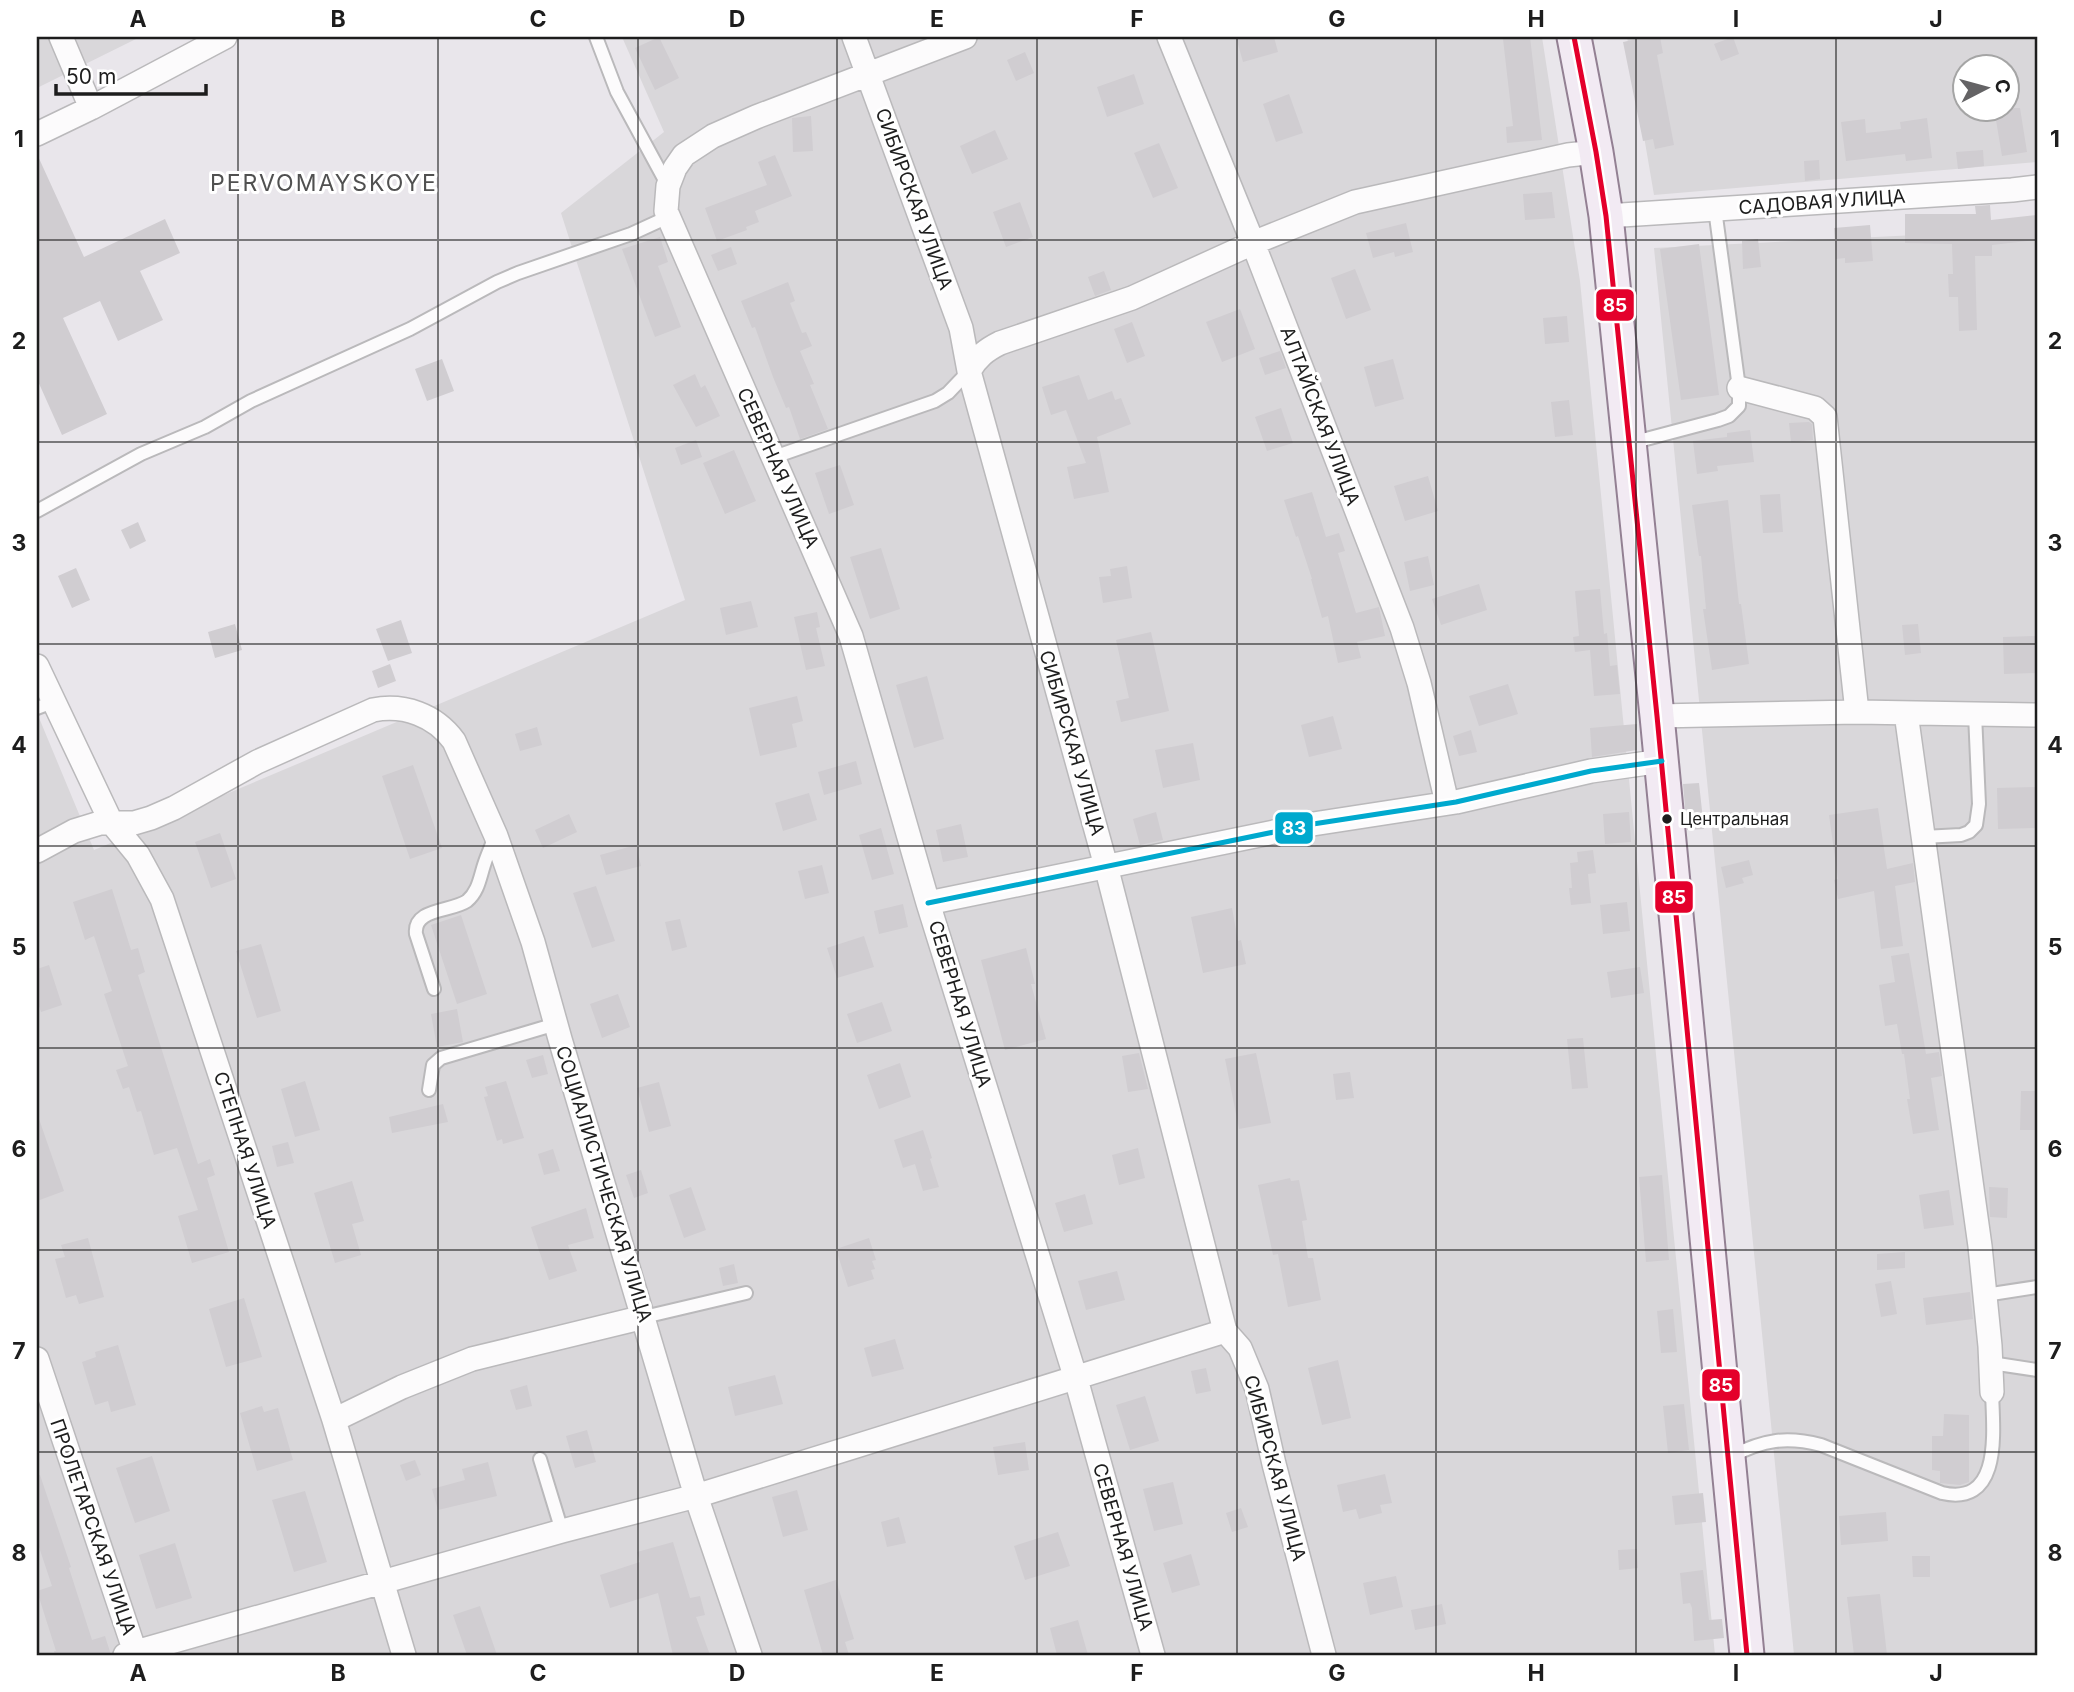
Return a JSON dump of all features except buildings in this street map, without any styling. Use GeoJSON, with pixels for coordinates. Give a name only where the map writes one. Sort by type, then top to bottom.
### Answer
{"type":"FeatureCollection","features":[{"type":"Feature","properties":{"kind":"street"},"geometry":{"type":"LineString","coordinates":[[61,37],[91,108]]}},
{"type":"Feature","properties":{"kind":"street"},"geometry":{"type":"LineString","coordinates":[[37,134],[225,37]]}},
{"type":"Feature","properties":{"kind":"street","name":"СИБИРСКАЯ УЛИЦА"},"geometry":{"type":"LineString","coordinates":[[854,37],[954,307],[969,371],[1107,866],[1225,1331],[1240,1348],[1257,1389],[1324,1655]]}},
{"type":"Feature","properties":{"kind":"street"},"geometry":{"type":"LineString","coordinates":[[667,214],[669,178],[684,155],[713,136],[965,37]]}},
{"type":"Feature","properties":{"kind":"street","name":"АЛТАЙСКАЯ УЛИЦА"},"geometry":{"type":"LineString","coordinates":[[1169,37],[1253,243],[1402,628],[1419,683],[1447,803]]}},
{"type":"Feature","properties":{"kind":"street"},"geometry":{"type":"LineString","coordinates":[[1578,38],[1606,216],[1662,761],[1747,1655]]}},
{"type":"Feature","properties":{"kind":"street"},"geometry":{"type":"LineString","coordinates":[[969,371],[982,354],[1000,343],[1132,298],[1253,243],[1355,202],[1568,155],[1596,152]]}},
{"type":"Feature","properties":{"kind":"street","name":"САДОВАЯ УЛИЦА"},"geometry":{"type":"LineString","coordinates":[[1606,216],[2037,187]]}},
{"type":"Feature","properties":{"kind":"street","name":"СЕВЕРНАЯ УЛИЦА"},"geometry":{"type":"LineString","coordinates":[[667,214],[851,636],[928,903],[1076,1379],[1153,1655]]}},
{"type":"Feature","properties":{"kind":"street"},"geometry":{"type":"LineString","coordinates":[[1739,388],[1815,408],[1821,412],[1826,422],[1857,712]]}},
{"type":"Feature","properties":{"kind":"street","name":"СТЕПНАЯ УЛИЦА"},"geometry":{"type":"LineString","coordinates":[[37,666],[45,705],[111,822],[138,855],[162,899],[334,1420],[404,1655]]}},
{"type":"Feature","properties":{"kind":"street","name":"СОЦИАЛИСТИЧЕСКАЯ УЛИЦА"},"geometry":{"type":"LineString","coordinates":[[111,822],[134,823],[151,818],[257,762],[373,710],[385,708],[412,711],[426,716],[447,731],[454,741],[496,836],[515,886],[696,1496],[750,1655]]}},
{"type":"Feature","properties":{"kind":"street"},"geometry":{"type":"LineString","coordinates":[[1657,716],[1857,712],[2037,715]]}},
{"type":"Feature","properties":{"kind":"street"},"geometry":{"type":"LineString","coordinates":[[1906,713],[1985,1294],[1992,1392]]}},
{"type":"Feature","properties":{"kind":"street"},"geometry":{"type":"LineString","coordinates":[[928,903],[1313,824],[1447,803],[1591,771],[1662,761]]}},
{"type":"Feature","properties":{"kind":"street"},"geometry":{"type":"LineString","coordinates":[[37,851],[74,831],[111,822]]}},
{"type":"Feature","properties":{"kind":"street"},"geometry":{"type":"LineString","coordinates":[[334,1420],[402,1387],[472,1359],[644,1317]]}},
{"type":"Feature","properties":{"kind":"street"},"geometry":{"type":"LineString","coordinates":[[132,1654],[562,1531],[696,1496],[1225,1331]]}},
{"type":"Feature","properties":{"kind":"street","name":"ПРОЛЕТАРСКАЯ УЛИЦА"},"geometry":{"type":"LineString","coordinates":[[37,1359],[132,1654]]}},
{"type":"Feature","properties":{"kind":"lane"},"geometry":{"type":"LineString","coordinates":[[596,37],[622,100],[668,186]]}},
{"type":"Feature","properties":{"kind":"lane"},"geometry":{"type":"LineString","coordinates":[[1629,443],[1729,416],[1739,406],[1739,388],[1715,209]]}},
{"type":"Feature","properties":{"kind":"lane"},"geometry":{"type":"LineString","coordinates":[[37,511],[141,454],[205,427],[251,401],[410,329],[496,282],[631,234],[667,214]]}},
{"type":"Feature","properties":{"kind":"lane"},"geometry":{"type":"LineString","coordinates":[[774,457],[917,409],[948,393],[969,371]]}},
{"type":"Feature","properties":{"kind":"lane"},"geometry":{"type":"LineString","coordinates":[[1923,837],[1961,835],[1976,825],[1979,804],[1975,714]]}},
{"type":"Feature","properties":{"kind":"lane"},"geometry":{"type":"LineString","coordinates":[[434,989],[416,934],[418,921],[430,914],[462,904],[474,895],[496,836]]}},
{"type":"Feature","properties":{"kind":"lane"},"geometry":{"type":"LineString","coordinates":[[429,1090],[433,1065],[441,1058],[556,1024]]}},
{"type":"Feature","properties":{"kind":"lane"},"geometry":{"type":"LineString","coordinates":[[1985,1294],[2037,1287]]}},
{"type":"Feature","properties":{"kind":"lane"},"geometry":{"type":"LineString","coordinates":[[644,1317],[746,1293]]}},
{"type":"Feature","properties":{"kind":"lane"},"geometry":{"type":"LineString","coordinates":[[1991,1363],[2037,1370]]}},
{"type":"Feature","properties":{"kind":"lane"},"geometry":{"type":"LineString","coordinates":[[1728,1458],[1753,1445],[1797,1440],[1821,1445],[1942,1493],[1969,1493],[1976,1489],[1985,1476],[1993,1451],[1992,1392]]}},
{"type":"Feature","properties":{"kind":"lane"},"geometry":{"type":"LineString","coordinates":[[540,1460],[562,1531]]}},
{"type":"Feature","properties":{"kind":"shaded area"},"geometry":{"type":"Polygon","coordinates":[[[37,37],[140,37],[37,88],[37,37]]]}},
{"type":"Feature","properties":{"kind":"shaded area"},"geometry":{"type":"Polygon","coordinates":[[[622,37],[1542,37],[1580,281],[1715,1655],[37,1655],[37,713],[94,850],[685,600],[561,213],[664,132],[622,37]]]}},
{"type":"Feature","properties":{"kind":"shaded area"},"geometry":{"type":"Polygon","coordinates":[[[1627,37],[2037,37],[2037,162],[1654,195],[1627,37]]]}},
{"type":"Feature","properties":{"kind":"shaded area"},"geometry":{"type":"Polygon","coordinates":[[[2037,229],[2037,1655],[1794,1655],[1654,248],[2037,229]]]}},
{"type":"Feature","properties":{"kind":"transit line","name":"85"},"geometry":{"type":"LineString","coordinates":[[1574,37],[1606,216],[1747,1655]]}},
{"type":"Feature","properties":{"kind":"transit line","name":"83"},"geometry":{"type":"LineString","coordinates":[[928,903],[1313,824],[1456,802],[1591,771],[1662,761]]}},
{"type":"Feature","properties":{"kind":"place","name":"Центральная"},"geometry":{"type":"Point","coordinates":[1667,819]}},
{"type":"Feature","properties":{"kind":"district","name":"PERVOMAYSKOYE"},"geometry":{"type":"Point","coordinates":[324,183]}}]}
